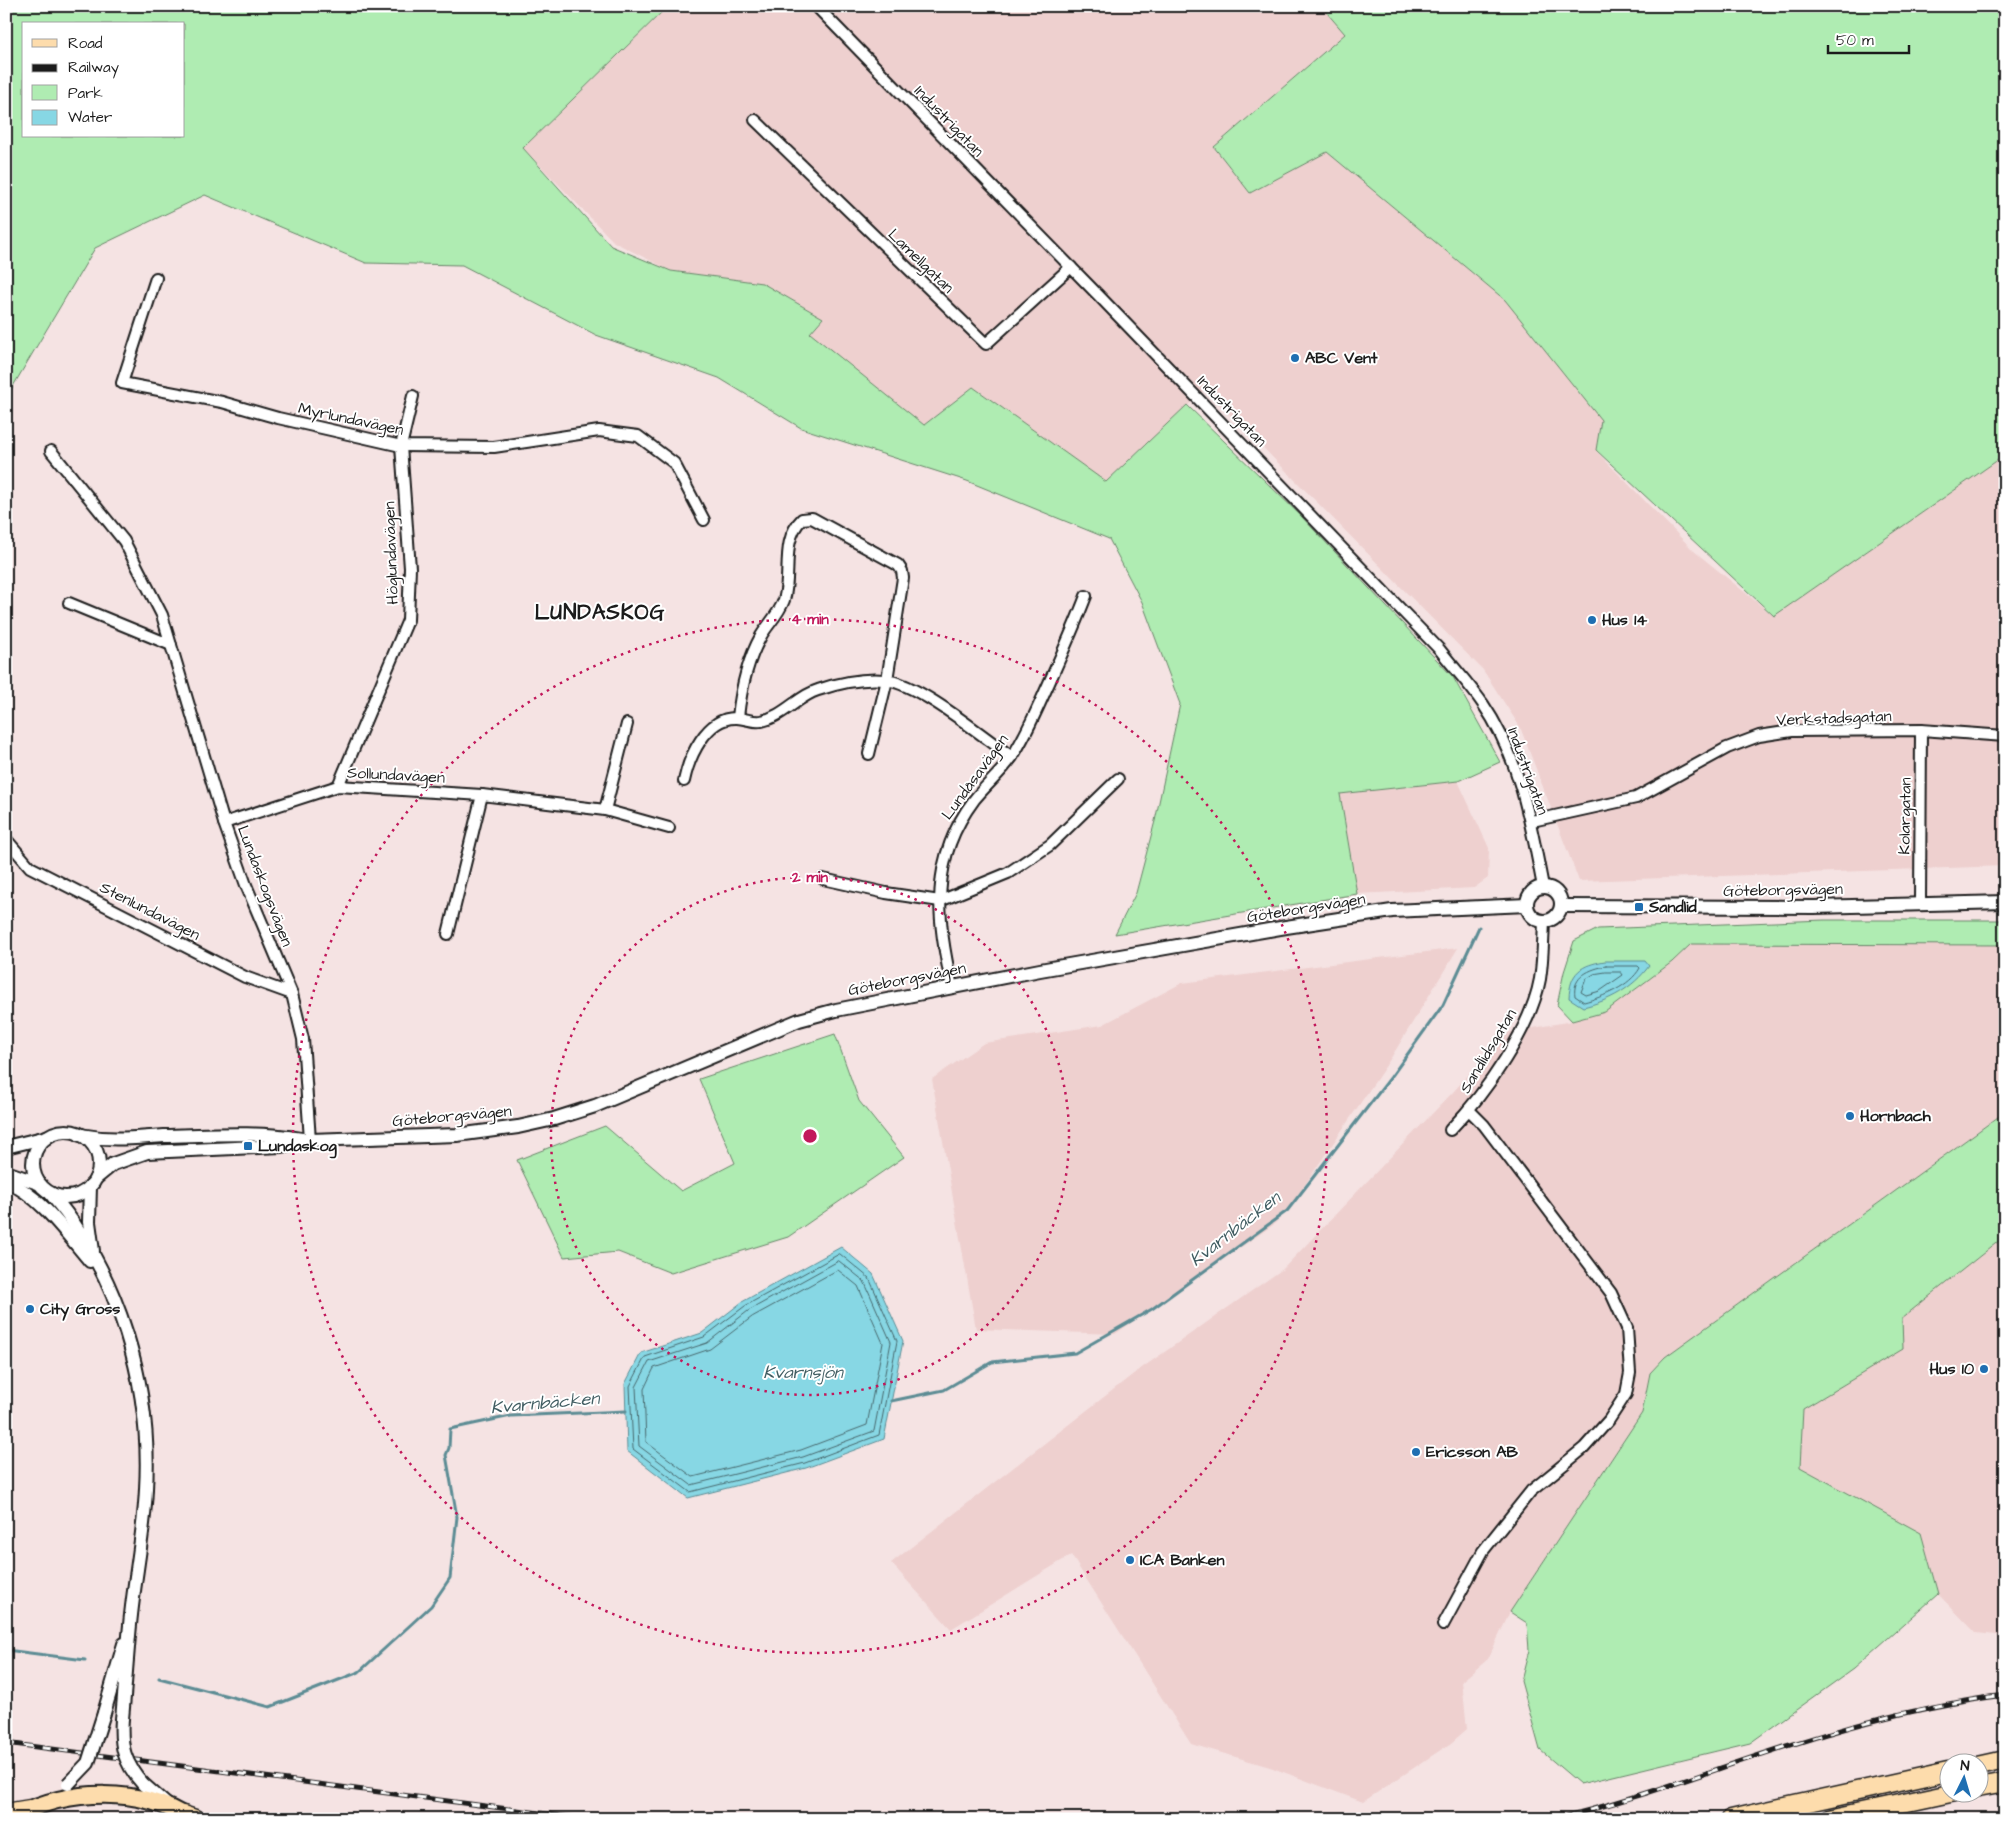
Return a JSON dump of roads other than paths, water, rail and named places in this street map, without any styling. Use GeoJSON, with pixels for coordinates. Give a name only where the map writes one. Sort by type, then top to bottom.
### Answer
{"type":"FeatureCollection","features":[{"type":"Feature","properties":{"kind":"highway"},"geometry":{"type":"LineString","coordinates":[[1988,1764],[2005,1760]]}},
{"type":"Feature","properties":{"kind":"highway"},"geometry":{"type":"LineString","coordinates":[[1731,1819],[1938,1774]]}},
{"type":"Feature","properties":{"kind":"highway"},"geometry":{"type":"LineString","coordinates":[[1988,1786],[2005,1783]]}},
{"type":"Feature","properties":{"kind":"highway"},"geometry":{"type":"LineString","coordinates":[[1829,1819],[1938,1796]]}},
{"type":"Feature","properties":{"kind":"highway"},"geometry":{"type":"LineString","coordinates":[[6,1813],[30,1809]]}},
{"type":"Feature","properties":{"kind":"main road"},"geometry":{"type":"LineString","coordinates":[[12,1819],[30,1809],[51,1802],[90,1795],[144,1801],[185,1815]]}},
{"type":"Feature","properties":{"kind":"street","name":"Industrigatan"},"geometry":{"type":"LineString","coordinates":[[816,6],[1071,267],[1440,650],[1483,704],[1504,742],[1532,821],[1543,887]]}},
{"type":"Feature","properties":{"kind":"street","name":"Lamellgatan"},"geometry":{"type":"LineString","coordinates":[[755,120],[986,344],[1071,267]]}},
{"type":"Feature","properties":{"kind":"street","name":"Myrlundavägen"},"geometry":{"type":"LineString","coordinates":[[156,278],[122,383],[222,402],[278,418],[401,446],[494,447],[599,431],[638,436],[674,463],[704,520]]}},
{"type":"Feature","properties":{"kind":"street","name":"Höglundavägen"},"geometry":{"type":"LineString","coordinates":[[338,786],[408,620],[410,568],[401,446],[413,396]]}},
{"type":"Feature","properties":{"kind":"street","name":"Lundaskogsvägen"},"geometry":{"type":"LineString","coordinates":[[51,451],[124,541],[162,615],[224,823],[246,885],[292,994],[303,1039],[310,1140]]}},
{"type":"Feature","properties":{"kind":"street"},"geometry":{"type":"LineString","coordinates":[[738,717],[741,693],[749,664],[761,636],[784,599],[788,550],[792,533],[796,524],[806,517],[827,525],[898,565],[902,571],[903,578],[887,680],[869,754]]}},
{"type":"Feature","properties":{"kind":"street","name":"Lundåsavägen"},"geometry":{"type":"LineString","coordinates":[[952,988],[941,922],[940,902],[941,870],[954,831],[975,799],[1012,757],[1038,706],[1086,596]]}},
{"type":"Feature","properties":{"kind":"street"},"geometry":{"type":"LineString","coordinates":[[69,602],[171,646]]}},
{"type":"Feature","properties":{"kind":"street"},"geometry":{"type":"LineString","coordinates":[[684,781],[688,761],[714,724],[725,718],[738,717],[746,721],[761,721],[780,713],[815,691],[849,681],[887,680],[922,694],[1012,757]]}},
{"type":"Feature","properties":{"kind":"street"},"geometry":{"type":"LineString","coordinates":[[605,810],[627,724]]}},
{"type":"Feature","properties":{"kind":"street","name":"Verkstadsgatan"},"geometry":{"type":"LineString","coordinates":[[1532,821],[1636,798],[1726,748],[1759,736],[1792,732],[1922,730],[2005,736]]}},
{"type":"Feature","properties":{"kind":"street","name":"Kolargatan"},"geometry":{"type":"LineString","coordinates":[[1920,903],[1922,730]]}},
{"type":"Feature","properties":{"kind":"street"},"geometry":{"type":"LineString","coordinates":[[823,878],[886,893],[940,902],[1008,873],[1050,845],[1118,779]]}},
{"type":"Feature","properties":{"kind":"street","name":"Sollundavägen"},"geometry":{"type":"LineString","coordinates":[[224,823],[338,786],[482,795],[605,810],[669,828]]}},
{"type":"Feature","properties":{"kind":"street"},"geometry":{"type":"LineString","coordinates":[[448,934],[482,795]]}},
{"type":"Feature","properties":{"kind":"street","name":"Stenlundavägen"},"geometry":{"type":"LineString","coordinates":[[6,839],[30,867],[245,977],[292,994]]}},
{"type":"Feature","properties":{"kind":"street"},"geometry":{"type":"LineString","coordinates":[[1543,887],[1556,892],[1561,906],[1556,917],[1544,922],[1532,917],[1527,905],[1531,892],[1543,887]]}},
{"type":"Feature","properties":{"kind":"street","name":"Göteborgsvägen"},"geometry":{"type":"LineString","coordinates":[[1561,906],[1804,907],[2005,902]]}},
{"type":"Feature","properties":{"kind":"street","name":"Göteborgsvägen"},"geometry":{"type":"LineString","coordinates":[[93,1182],[113,1164],[147,1152],[281,1146],[310,1140],[457,1135],[488,1132],[554,1119],[625,1095],[799,1020],[869,1002],[1125,955],[1392,911],[1527,905]]}},
{"type":"Feature","properties":{"kind":"street","name":"Sandlidsgatan"},"geometry":{"type":"LineString","coordinates":[[1450,1130],[1469,1110],[1494,1076],[1528,1016],[1540,981],[1544,922]]}},
{"type":"Feature","properties":{"kind":"street"},"geometry":{"type":"LineString","coordinates":[[1443,1625],[1483,1552],[1531,1491],[1584,1448],[1609,1420],[1626,1394],[1630,1373],[1627,1328],[1611,1293],[1484,1125],[1469,1110]]}},
{"type":"Feature","properties":{"kind":"street"},"geometry":{"type":"LineString","coordinates":[[6,1147],[64,1132],[80,1135],[95,1150],[98,1164],[93,1182],[89,1222],[93,1253]]}},
{"type":"Feature","properties":{"kind":"street","name":"Göteborgsvägen"},"geometry":{"type":"LineString","coordinates":[[80,1135],[109,1140],[163,1136],[281,1135],[310,1140]]}},
{"type":"Feature","properties":{"kind":"street"},"geometry":{"type":"LineString","coordinates":[[38,1183],[33,1166],[33,1157],[37,1149],[49,1136]]}},
{"type":"Feature","properties":{"kind":"street"},"geometry":{"type":"LineString","coordinates":[[6,1172],[38,1183],[51,1194],[93,1253],[129,1344],[143,1404],[146,1490],[130,1625],[121,1734],[124,1759],[130,1770],[143,1784],[185,1815]]}},
{"type":"Feature","properties":{"kind":"street"},"geometry":{"type":"LineString","coordinates":[[6,1181],[20,1187],[43,1206],[103,1276]]}},
{"type":"Feature","properties":{"kind":"street"},"geometry":{"type":"LineString","coordinates":[[51,1194],[59,1197],[76,1196],[93,1182]]}},
{"type":"Feature","properties":{"kind":"street"},"geometry":{"type":"LineString","coordinates":[[51,1802],[88,1763],[130,1625]]}},
{"type":"Feature","properties":{"kind":"water"},"geometry":{"type":"Polygon","coordinates":[[[1605,961],[1645,961],[1649,966],[1628,987],[1602,1001],[1583,1007],[1569,998],[1572,982],[1578,971],[1589,965],[1605,961]]]}},
{"type":"Feature","properties":{"kind":"water","name":"Kvarnsjön"},"geometry":{"type":"Polygon","coordinates":[[[841,1247],[873,1274],[903,1341],[884,1439],[806,1468],[688,1498],[627,1451],[625,1384],[641,1353],[702,1333],[742,1302],[841,1247]]]}},
{"type":"Feature","properties":{"kind":"waterway","name":"Kvarnbäcken"},"geometry":{"type":"LineString","coordinates":[[891,1401],[944,1390],[992,1362],[1075,1353],[1152,1309],[1287,1211],[1391,1077],[1443,1005],[1479,927]]}},
{"type":"Feature","properties":{"kind":"waterway","name":"Kvarnbäcken"},"geometry":{"type":"LineString","coordinates":[[159,1678],[270,1707],[359,1672],[431,1606],[450,1578],[457,1517],[446,1455],[449,1448],[450,1429],[511,1416],[626,1411]]}},
{"type":"Feature","properties":{"kind":"waterway","name":"Kvarnbäcken"},"geometry":{"type":"LineString","coordinates":[[6,1650],[85,1660]]}},
{"type":"Feature","properties":{"kind":"railway"},"geometry":{"type":"LineString","coordinates":[[1554,1819],[1616,1803],[1849,1727],[1926,1708],[2005,1695]]}},
{"type":"Feature","properties":{"kind":"railway"},"geometry":{"type":"LineString","coordinates":[[6,1743],[585,1819]]}},
{"type":"Feature","properties":{"kind":"place","name":"ABC Vent"},"geometry":{"type":"Point","coordinates":[1295,358]}},
{"type":"Feature","properties":{"kind":"place","name":"Hus 14"},"geometry":{"type":"Point","coordinates":[1592,620]}},
{"type":"Feature","properties":{"kind":"place","name":"Sandlid"},"geometry":{"type":"Point","coordinates":[1639,907]}},
{"type":"Feature","properties":{"kind":"place","name":"Hornbach"},"geometry":{"type":"Point","coordinates":[1850,1116]}},
{"type":"Feature","properties":{"kind":"place","name":"Lundaskog"},"geometry":{"type":"Point","coordinates":[248,1146]}},
{"type":"Feature","properties":{"kind":"place","name":"City Gross"},"geometry":{"type":"Point","coordinates":[30,1309]}},
{"type":"Feature","properties":{"kind":"place","name":"Hus 10"},"geometry":{"type":"Point","coordinates":[1984,1369]}},
{"type":"Feature","properties":{"kind":"place","name":"Ericsson AB"},"geometry":{"type":"Point","coordinates":[1416,1452]}},
{"type":"Feature","properties":{"kind":"place","name":"ICA Banken"},"geometry":{"type":"Point","coordinates":[1130,1560]}},
{"type":"Feature","properties":{"kind":"district","name":"LUNDASKOG"},"geometry":{"type":"Point","coordinates":[600,612]}}]}
